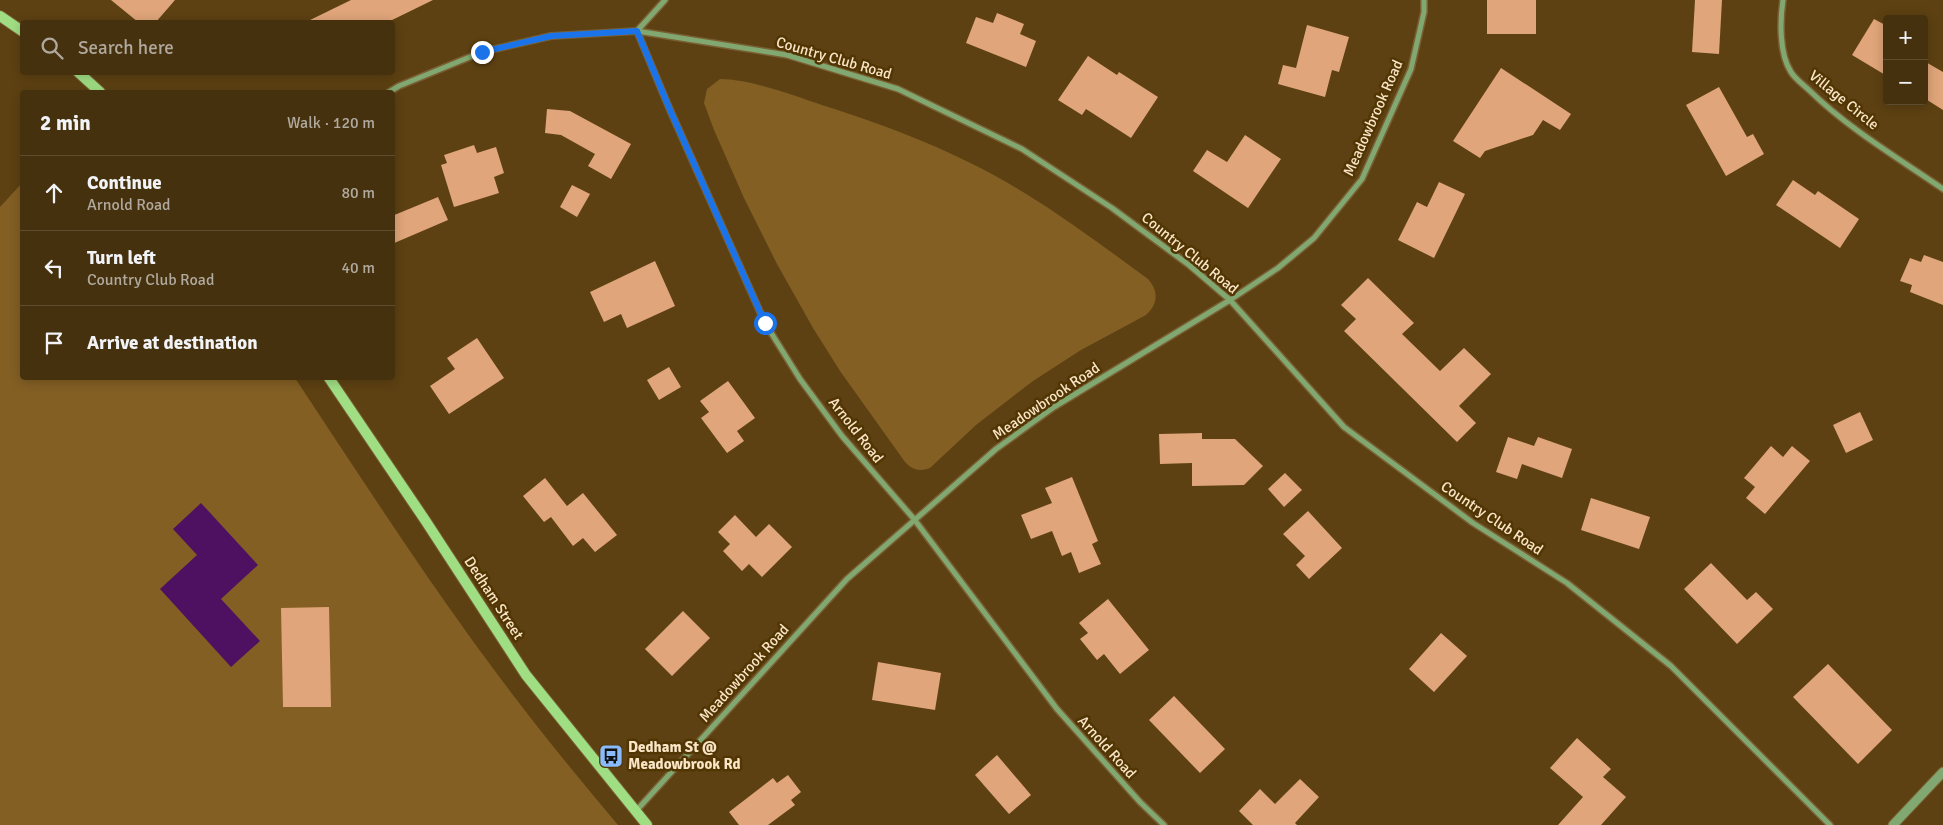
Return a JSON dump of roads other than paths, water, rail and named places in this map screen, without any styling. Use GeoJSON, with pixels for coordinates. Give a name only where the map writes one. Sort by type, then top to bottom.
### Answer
{"type":"FeatureCollection","features":[{"type":"Feature","properties":{"kind":"main road"},"geometry":{"type":"LineString","coordinates":[[0,16],[20,30]]}},
{"type":"Feature","properties":{"kind":"main road"},"geometry":{"type":"LineString","coordinates":[[81,75],[98,90]]}},
{"type":"Feature","properties":{"kind":"main road","name":"Dedham Street"},"geometry":{"type":"LineString","coordinates":[[330,380],[526,675],[647,825]]}},
{"type":"Feature","properties":{"kind":"street"},"geometry":{"type":"LineString","coordinates":[[637,31],[665,0]]}},
{"type":"Feature","properties":{"kind":"street","name":"Meadowbrook Road"},"geometry":{"type":"LineString","coordinates":[[635,811],[847,579],[996,449],[1054,407],[1230,300],[1278,268],[1314,238],[1362,179],[1411,69],[1424,12],[1424,0]]}},
{"type":"Feature","properties":{"kind":"street","name":"Village Circle"},"geometry":{"type":"LineString","coordinates":[[1783,0],[1782,47],[1791,72],[1818,99],[1852,126],[1943,188]]}},
{"type":"Feature","properties":{"kind":"street","name":"Country Club Road"},"geometry":{"type":"LineString","coordinates":[[392,90],[482,52],[551,36],[637,31],[787,55],[898,90],[1022,149],[1112,208],[1189,266],[1230,300],[1344,427],[1474,523],[1567,583],[1671,666],[1830,825]]}},
{"type":"Feature","properties":{"kind":"street","name":"Arnold Road"},"geometry":{"type":"LineString","coordinates":[[637,31],[765,323],[800,379],[842,436],[914,519],[1057,710],[1140,802],[1164,825]]}},
{"type":"Feature","properties":{"kind":"street"},"geometry":{"type":"LineString","coordinates":[[1893,825],[1943,772]]}},
{"type":"Feature","properties":{"kind":"place","name":"Dedham St @ Meadowbrook Rd"},"geometry":{"type":"Point","coordinates":[611,756]}}]}
